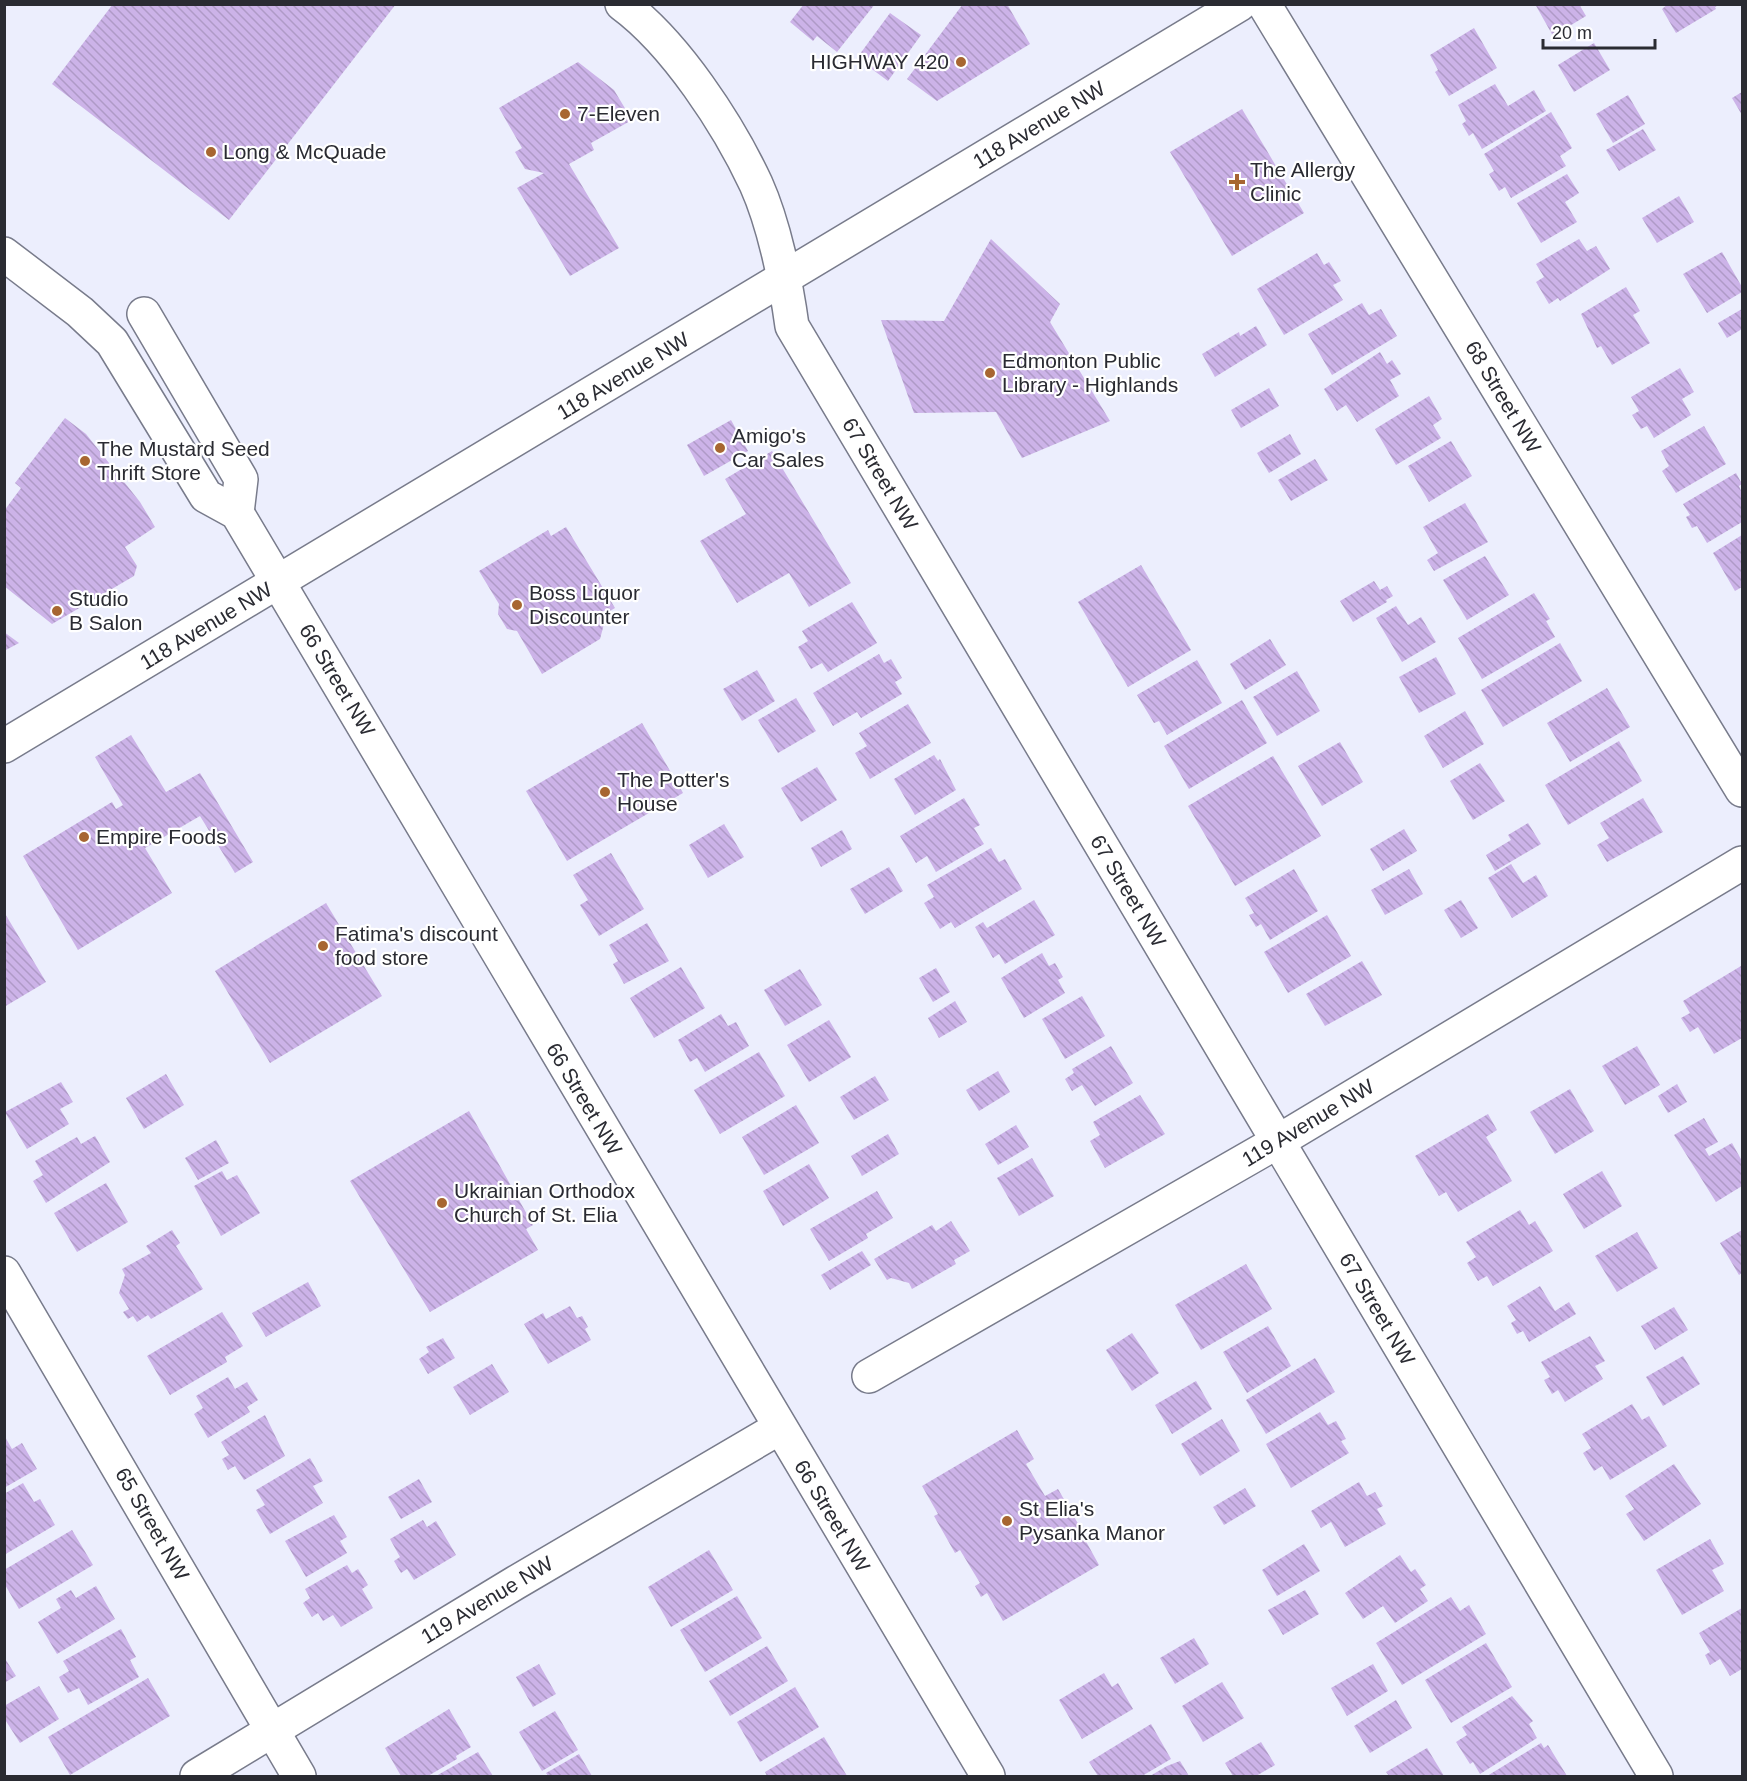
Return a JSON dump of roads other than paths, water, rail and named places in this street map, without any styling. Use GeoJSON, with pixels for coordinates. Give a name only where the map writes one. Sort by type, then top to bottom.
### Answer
{"type":"FeatureCollection","features":[{"type":"Feature","properties":{"kind":"street","name":"118 Avenue NW"},"geometry":{"type":"LineString","coordinates":[[4,746],[1240,4]]}},
{"type":"Feature","properties":{"kind":"street","name":"68 Street NW"},"geometry":{"type":"LineString","coordinates":[[1264,4],[1743,790]]}},
{"type":"Feature","properties":{"kind":"street","name":"67 Street NW"},"geometry":{"type":"LineString","coordinates":[[641,10],[706,97],[756,185],[786,278],[792,326],[1656,1776]]}},
{"type":"Feature","properties":{"kind":"street"},"geometry":{"type":"LineString","coordinates":[[4,254],[80,312],[112,342],[206,496],[237,513],[241,479],[144,314]]}},
{"type":"Feature","properties":{"kind":"street","name":"66 Street NW"},"geometry":{"type":"LineString","coordinates":[[237,513],[988,1776]]}},
{"type":"Feature","properties":{"kind":"street","name":"119 Avenue NW"},"geometry":{"type":"LineString","coordinates":[[869,1376],[1277,1142],[1743,863]]}},
{"type":"Feature","properties":{"kind":"street","name":"65 Street NW"},"geometry":{"type":"LineString","coordinates":[[4,1273],[299,1776]]}},
{"type":"Feature","properties":{"kind":"street","name":"119 Avenue NW"},"geometry":{"type":"LineString","coordinates":[[197,1776],[514,1582],[779,1428]]}},
{"type":"Feature","properties":{"kind":"place","name":"HIGHWAY 420"},"geometry":{"type":"Point","coordinates":[961,62]}},
{"type":"Feature","properties":{"kind":"place","name":"7-Eleven"},"geometry":{"type":"Point","coordinates":[565,114]}},
{"type":"Feature","properties":{"kind":"place","name":"Long & McQuade"},"geometry":{"type":"Point","coordinates":[211,152]}},
{"type":"Feature","properties":{"kind":"place","name":"The Allergy Clinic"},"geometry":{"type":"Point","coordinates":[1237,182]}},
{"type":"Feature","properties":{"kind":"place","name":"Edmonton Public Library - Highlands"},"geometry":{"type":"Point","coordinates":[990,373]}},
{"type":"Feature","properties":{"kind":"place","name":"Amigo's Car Sales"},"geometry":{"type":"Point","coordinates":[720,448]}},
{"type":"Feature","properties":{"kind":"place","name":"The Mustard Seed Thrift Store"},"geometry":{"type":"Point","coordinates":[85,461]}},
{"type":"Feature","properties":{"kind":"place","name":"Boss Liquor Discounter"},"geometry":{"type":"Point","coordinates":[517,605]}},
{"type":"Feature","properties":{"kind":"place","name":"Studio B Salon"},"geometry":{"type":"Point","coordinates":[57,611]}},
{"type":"Feature","properties":{"kind":"place","name":"The Potter's House"},"geometry":{"type":"Point","coordinates":[605,792]}},
{"type":"Feature","properties":{"kind":"place","name":"Empire Foods"},"geometry":{"type":"Point","coordinates":[84,837]}},
{"type":"Feature","properties":{"kind":"place","name":"Fatima's discount food store"},"geometry":{"type":"Point","coordinates":[323,946]}},
{"type":"Feature","properties":{"kind":"place","name":"Ukrainian Orthodox Church of St. Elia"},"geometry":{"type":"Point","coordinates":[442,1203]}},
{"type":"Feature","properties":{"kind":"place","name":"St Elia's Pysanka Manor"},"geometry":{"type":"Point","coordinates":[1007,1521]}}]}
